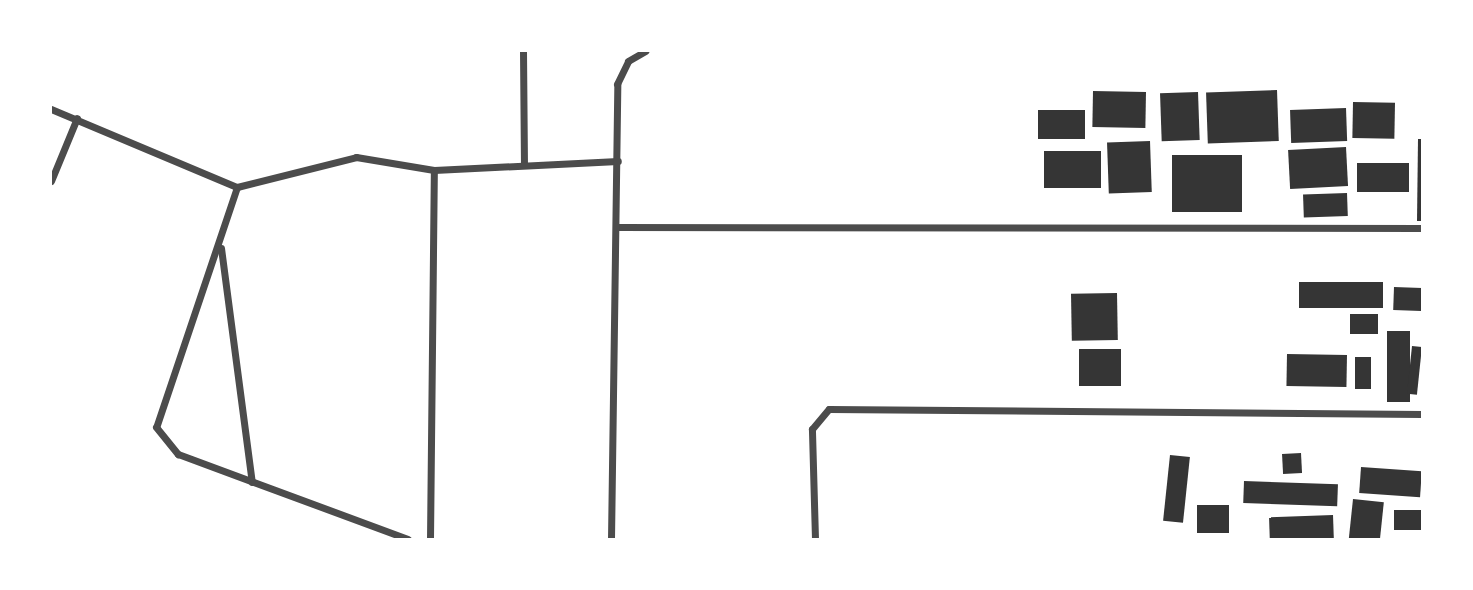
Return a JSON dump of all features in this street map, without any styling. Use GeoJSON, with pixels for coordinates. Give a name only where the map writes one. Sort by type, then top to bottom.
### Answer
{"type":"FeatureCollection","features":[{"type":"Feature","properties":{"kind":"street"},"geometry":{"type":"LineString","coordinates":[[523,51],[524,165]]}},
{"type":"Feature","properties":{"kind":"street"},"geometry":{"type":"LineString","coordinates":[[611,539],[617,84],[628,61],[645,51]]}},
{"type":"Feature","properties":{"kind":"street"},"geometry":{"type":"LineString","coordinates":[[51,109],[237,187],[356,157],[434,170],[618,161]]}},
{"type":"Feature","properties":{"kind":"street"},"geometry":{"type":"LineString","coordinates":[[51,181],[77,118]]}},
{"type":"Feature","properties":{"kind":"street"},"geometry":{"type":"LineString","coordinates":[[430,539],[434,170]]}},
{"type":"Feature","properties":{"kind":"street"},"geometry":{"type":"LineString","coordinates":[[237,187],[221,247],[156,427],[178,454],[408,539]]}},
{"type":"Feature","properties":{"kind":"street"},"geometry":{"type":"LineString","coordinates":[[615,227],[1422,228]]}},
{"type":"Feature","properties":{"kind":"street"},"geometry":{"type":"LineString","coordinates":[[221,247],[252,482]]}},
{"type":"Feature","properties":{"kind":"street"},"geometry":{"type":"LineString","coordinates":[[815,539],[812,429],[829,409],[1422,414]]}},
{"type":"Feature","properties":{"kind":"building"},"geometry":{"type":"Polygon","coordinates":[[[1277,90],[1279,141],[1208,143],[1206,92],[1277,90]]]}},
{"type":"Feature","properties":{"kind":"building"},"geometry":{"type":"Polygon","coordinates":[[[1093,91],[1146,92],[1145,128],[1092,127],[1093,91]]]}},
{"type":"Feature","properties":{"kind":"building"},"geometry":{"type":"Polygon","coordinates":[[[1198,92],[1200,140],[1162,141],[1160,93],[1198,92]]]}},
{"type":"Feature","properties":{"kind":"building"},"geometry":{"type":"Polygon","coordinates":[[[1353,102],[1395,103],[1394,139],[1352,138],[1353,102]]]}},
{"type":"Feature","properties":{"kind":"building"},"geometry":{"type":"Polygon","coordinates":[[[1346,108],[1347,141],[1291,143],[1290,110],[1346,108]]]}},
{"type":"Feature","properties":{"kind":"building"},"geometry":{"type":"Polygon","coordinates":[[[1038,110],[1085,110],[1085,139],[1038,139],[1038,110]]]}},
{"type":"Feature","properties":{"kind":"building"},"geometry":{"type":"Polygon","coordinates":[[[1418,139],[1422,139],[1422,221],[1417,221],[1418,139]]]}},
{"type":"Feature","properties":{"kind":"building"},"geometry":{"type":"Polygon","coordinates":[[[1150,141],[1152,192],[1109,193],[1107,143],[1150,141]]]}},
{"type":"Feature","properties":{"kind":"building"},"geometry":{"type":"Polygon","coordinates":[[[1346,147],[1348,186],[1290,189],[1288,150],[1346,147]]]}},
{"type":"Feature","properties":{"kind":"building"},"geometry":{"type":"Polygon","coordinates":[[[1044,151],[1101,151],[1101,188],[1044,188],[1044,151]]]}},
{"type":"Feature","properties":{"kind":"building"},"geometry":{"type":"Polygon","coordinates":[[[1172,155],[1242,155],[1242,212],[1172,212],[1172,155]]]}},
{"type":"Feature","properties":{"kind":"building"},"geometry":{"type":"Polygon","coordinates":[[[1357,163],[1409,163],[1409,192],[1357,192],[1357,163]]]}},
{"type":"Feature","properties":{"kind":"building"},"geometry":{"type":"Polygon","coordinates":[[[1347,193],[1348,216],[1304,218],[1303,195],[1347,193]]]}},
{"type":"Feature","properties":{"kind":"building"},"geometry":{"type":"Polygon","coordinates":[[[1299,282],[1383,282],[1383,308],[1299,308],[1299,282]]]}},
{"type":"Feature","properties":{"kind":"building"},"geometry":{"type":"Polygon","coordinates":[[[1394,287],[1422,288],[1421,311],[1393,310],[1394,287]]]}},
{"type":"Feature","properties":{"kind":"building"},"geometry":{"type":"Polygon","coordinates":[[[1117,293],[1118,340],[1072,341],[1071,294],[1117,293]]]}},
{"type":"Feature","properties":{"kind":"building"},"geometry":{"type":"Polygon","coordinates":[[[1350,314],[1378,314],[1378,334],[1350,334],[1350,314]]]}},
{"type":"Feature","properties":{"kind":"building"},"geometry":{"type":"Polygon","coordinates":[[[1387,331],[1410,331],[1410,402],[1387,402],[1387,331]]]}},
{"type":"Feature","properties":{"kind":"building"},"geometry":{"type":"Polygon","coordinates":[[[1412,346],[1422,347],[1417,395],[1407,394],[1412,346]]]}},
{"type":"Feature","properties":{"kind":"building"},"geometry":{"type":"Polygon","coordinates":[[[1079,349],[1121,349],[1121,386],[1079,386],[1079,349]]]}},
{"type":"Feature","properties":{"kind":"building"},"geometry":{"type":"Polygon","coordinates":[[[1287,354],[1347,355],[1346,387],[1286,386],[1287,354]]]}},
{"type":"Feature","properties":{"kind":"building"},"geometry":{"type":"Polygon","coordinates":[[[1355,357],[1371,357],[1371,389],[1355,389],[1355,357]]]}},
{"type":"Feature","properties":{"kind":"building"},"geometry":{"type":"Polygon","coordinates":[[[1301,453],[1302,473],[1283,474],[1282,454],[1301,453]]]}},
{"type":"Feature","properties":{"kind":"building"},"geometry":{"type":"Polygon","coordinates":[[[1170,455],[1190,457],[1183,523],[1163,521],[1170,455]]]}},
{"type":"Feature","properties":{"kind":"building"},"geometry":{"type":"Polygon","coordinates":[[[1361,467],[1422,471],[1420,497],[1359,493],[1361,467]]]}},
{"type":"Feature","properties":{"kind":"building"},"geometry":{"type":"Polygon","coordinates":[[[1244,481],[1338,484],[1337,506],[1243,503],[1244,481]]]}},
{"type":"Feature","properties":{"kind":"building"},"geometry":{"type":"Polygon","coordinates":[[[1353,499],[1384,502],[1380,539],[1349,539],[1353,499]]]}},
{"type":"Feature","properties":{"kind":"building"},"geometry":{"type":"Polygon","coordinates":[[[1197,505],[1229,505],[1229,533],[1197,533],[1197,505]]]}},
{"type":"Feature","properties":{"kind":"building"},"geometry":{"type":"Polygon","coordinates":[[[1394,510],[1422,510],[1422,530],[1394,530],[1394,510]]]}},
{"type":"Feature","properties":{"kind":"building"},"geometry":{"type":"Polygon","coordinates":[[[1333,515],[1334,539],[1270,539],[1269,517],[1333,515]]]}}]}
